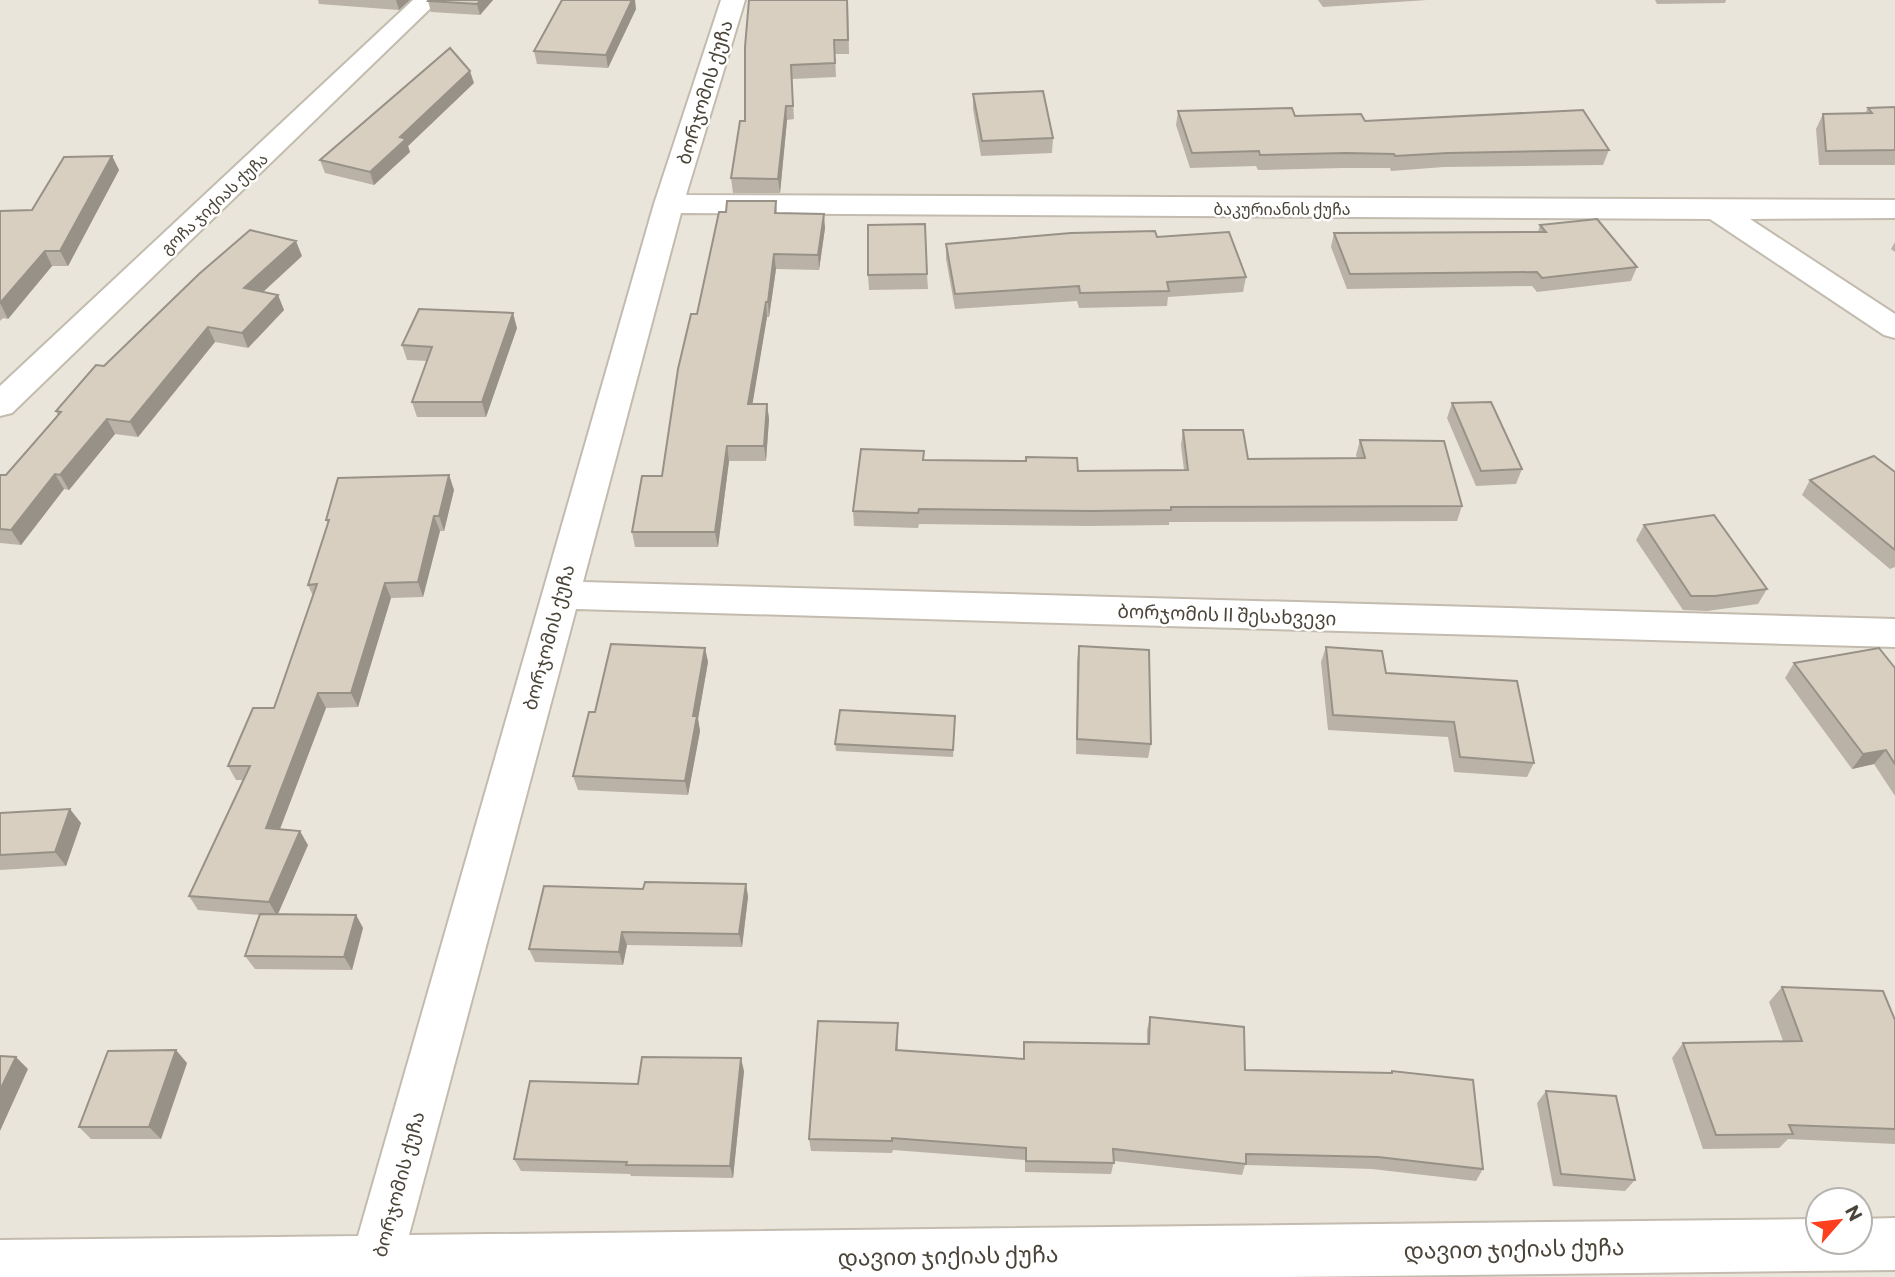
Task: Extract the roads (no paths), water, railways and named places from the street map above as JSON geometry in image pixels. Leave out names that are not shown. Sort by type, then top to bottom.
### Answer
[{"type":"street","name":"გოჩა ჯიქიას ქუჩა","points":[[0,405],[427,0]]},
{"type":"street","name":"ბორჯომის ქუჩა","points":[[374,1269],[669,204],[733,0]]},
{"type":"street","name":"ბაკურიანის ქუჩა","points":[[669,204],[1895,209]]},
{"type":"street","points":[[1717,210],[1895,328]]},
{"type":"street","name":"ბორჯომის II შესახვევი","points":[[559,595],[1895,633]]},
{"type":"street","name":"დავით ჯიქიას ქუჩა","points":[[0,1266],[374,1269],[1895,1244]]}]
